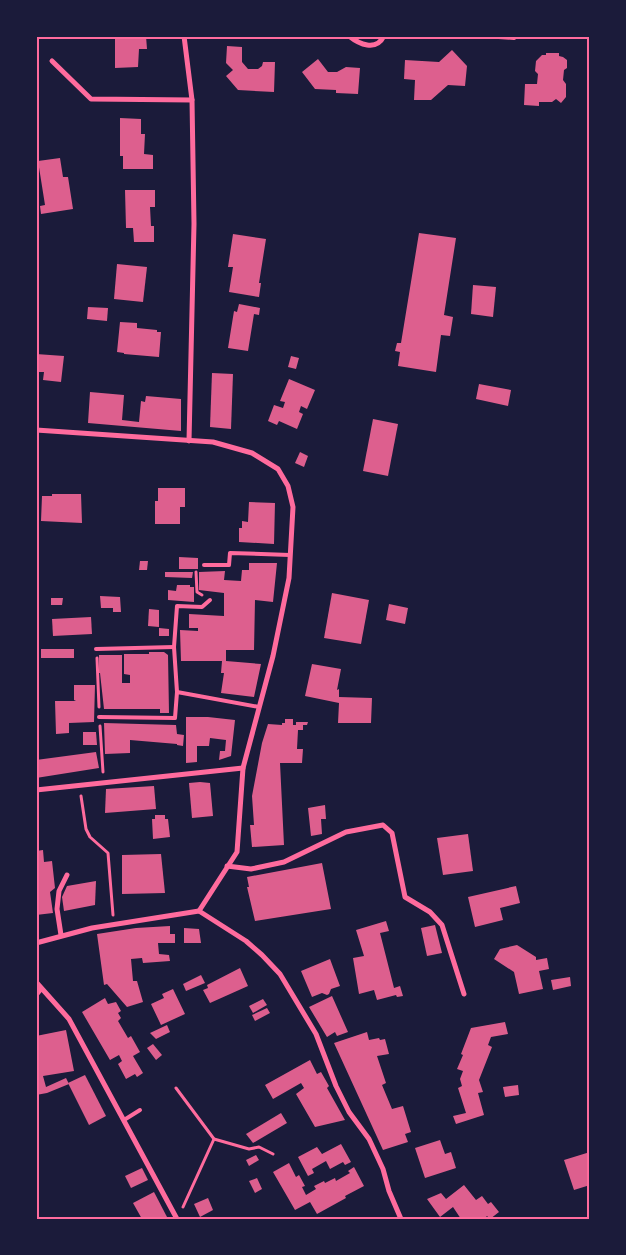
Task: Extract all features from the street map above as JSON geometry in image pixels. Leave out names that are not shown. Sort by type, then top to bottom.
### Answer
[{"type":"street","points":[[184,36],[192,100],[194,224],[189,441]]},
{"type":"street","points":[[349,36],[359,44],[372,46],[382,41],[384,36]]},
{"type":"street","points":[[52,62],[90,99],[192,100]]},
{"type":"street","points":[[36,430],[214,442],[252,453],[278,469],[288,486],[293,508],[289,578],[273,656],[243,768],[236,852],[199,911]]},
{"type":"street","points":[[36,790],[243,768]]},
{"type":"street","points":[[227,866],[251,869],[284,862],[346,832],[383,825],[392,833],[405,897],[430,912],[442,925],[464,994]]},
{"type":"street","points":[[61,935],[58,909],[59,891],[67,876]]},
{"type":"street","points":[[36,943],[61,935],[114,924],[199,911],[246,941],[262,954],[280,974],[316,1034],[336,1086],[349,1112],[370,1139],[401,1219]]},
{"type":"street","points":[[36,982],[69,1019],[177,1219]]},
{"type":"street","points":[[36,995],[41,989]]},
{"type":"lane","points":[[483,36],[514,38]]},
{"type":"lane","points":[[204,565],[229,565],[230,553],[290,555]]},
{"type":"lane","points":[[99,717],[175,718],[177,692],[174,647],[177,606],[202,607],[210,600]]},
{"type":"lane","points":[[96,648],[174,647]]},
{"type":"lane","points":[[177,692],[259,707]]},
{"type":"lane","points":[[124,1120],[140,1110]]},
{"type":"path","points":[[204,565],[196,572],[197,592],[210,600]]},
{"type":"path","points":[[96,648],[103,783]]},
{"type":"path","points":[[80,785],[86,829],[90,837],[108,853],[114,924]]},
{"type":"path","points":[[176,1088],[214,1139],[249,1149],[259,1147],[273,1154]]},
{"type":"path","points":[[177,1219],[214,1139]]},
{"type":"building","points":[[115,36],[146,36],[147,49],[139,49],[138,67],[115,68]]},
{"type":"building","points":[[227,46],[242,47],[242,62],[248,69],[258,69],[262,66],[263,62],[275,62],[274,92],[238,90],[226,76],[233,70],[226,63]]},
{"type":"building","points":[[452,50],[467,66],[465,86],[448,85],[431,100],[414,100],[415,80],[404,79],[405,60],[439,62]]},
{"type":"building","points":[[546,53],[559,53],[559,56],[567,60],[567,68],[564,70],[563,80],[566,84],[566,97],[561,103],[556,99],[552,102],[539,102],[539,106],[524,105],[525,84],[537,84],[536,61],[542,55],[546,55]]},
{"type":"building","points":[[318,59],[328,72],[337,72],[346,67],[360,68],[358,94],[336,93],[336,90],[315,89],[302,72]]},
{"type":"building","points":[[120,118],[141,119],[141,134],[145,134],[144,154],[153,155],[153,169],[123,169],[123,156],[120,156]]},
{"type":"building","points":[[60,158],[63,177],[68,177],[73,209],[41,214],[40,206],[45,205],[38,161]]},
{"type":"building","points":[[125,190],[155,190],[155,207],[150,207],[151,226],[154,226],[154,242],[134,242],[133,228],[126,228]]},
{"type":"building","points":[[419,233],[456,238],[444,315],[453,317],[450,336],[441,335],[436,372],[398,366],[400,352],[395,351],[397,343],[401,343]]},
{"type":"building","points":[[233,234],[266,239],[259,283],[261,283],[259,297],[229,292],[233,267],[228,267]]},
{"type":"building","points":[[117,264],[147,267],[143,302],[114,299]]},
{"type":"building","points":[[473,285],[496,287],[493,317],[471,314]]},
{"type":"building","points":[[239,304],[260,308],[259,315],[254,314],[248,351],[228,348],[234,311],[237,312]]},
{"type":"building","points":[[88,307],[108,308],[107,321],[87,319]]},
{"type":"building","points":[[120,322],[137,323],[137,328],[161,332],[159,357],[117,352]]},
{"type":"building","points":[[36,354],[64,356],[61,382],[43,380],[44,372],[36,374]]},
{"type":"building","points":[[291,356],[299,358],[296,369],[288,367]]},
{"type":"building","points":[[212,373],[233,374],[231,429],[210,427]]},
{"type":"building","points":[[289,379],[315,390],[307,409],[301,406],[299,412],[303,414],[297,429],[279,421],[277,425],[268,421],[274,405],[283,408],[285,402],[280,401]]},
{"type":"building","points":[[479,384],[511,390],[508,406],[476,399]]},
{"type":"building","points":[[90,392],[124,395],[122,420],[139,422],[141,401],[145,402],[146,396],[181,399],[181,431],[88,423]]},
{"type":"building","points":[[373,419],[398,424],[388,476],[363,471]]},
{"type":"building","points":[[300,452],[308,456],[304,467],[295,463]]},
{"type":"building","points":[[158,488],[185,488],[185,507],[180,507],[180,524],[155,524],[155,501],[158,501]]},
{"type":"building","points":[[52,494],[81,494],[82,523],[41,521],[42,496],[52,496]]},
{"type":"building","points":[[249,502],[275,503],[274,544],[239,542],[239,528],[242,528],[242,521],[248,522]]},
{"type":"building","points":[[179,557],[198,558],[198,569],[179,569]]},
{"type":"building","points":[[140,561],[148,561],[147,570],[139,570]]},
{"type":"building","points":[[249,563],[277,563],[273,602],[255,600],[254,650],[226,650],[226,661],[261,664],[254,697],[221,693],[224,673],[221,673],[222,661],[181,661],[180,630],[198,631],[198,628],[189,628],[189,614],[224,616],[224,593],[199,590],[199,572],[225,571],[224,580],[241,581],[242,570],[249,570]]},
{"type":"building","points":[[165,572],[193,572],[192,578],[165,577]]},
{"type":"building","points":[[177,585],[190,585],[190,587],[194,587],[194,602],[168,600],[168,590],[176,591]]},
{"type":"building","points":[[332,593],[369,600],[361,644],[324,638]]},
{"type":"building","points":[[100,596],[120,597],[121,612],[113,612],[113,608],[101,608]]},
{"type":"building","points":[[51,598],[63,598],[62,605],[51,605]]},
{"type":"building","points":[[389,604],[408,608],[405,624],[386,620]]},
{"type":"building","points":[[149,609],[159,610],[159,627],[148,626]]},
{"type":"building","points":[[91,617],[92,634],[53,636],[52,619]]},
{"type":"building","points":[[159,628],[169,629],[169,636],[159,636]]},
{"type":"building","points":[[41,649],[74,649],[74,658],[41,658]]},
{"type":"building","points":[[149,652],[164,652],[168,655],[169,713],[160,713],[160,709],[104,709],[99,673],[99,655],[122,655],[122,683],[130,683],[130,675],[124,674],[124,654],[149,654]]},
{"type":"building","points":[[312,664],[341,669],[337,690],[339,689],[339,697],[372,698],[371,723],[338,723],[339,703],[305,696]]},
{"type":"building","points":[[74,685],[95,685],[94,722],[69,723],[69,733],[56,734],[55,701],[76,701],[74,700]]},
{"type":"building","points":[[186,717],[235,720],[231,756],[219,760],[220,751],[225,751],[226,740],[210,738],[209,746],[197,746],[197,762],[186,763]]},
{"type":"building","points":[[285,719],[293,719],[293,725],[296,725],[296,722],[308,722],[307,725],[303,725],[303,730],[298,730],[297,749],[303,749],[302,763],[280,763],[284,845],[252,847],[250,825],[254,825],[252,796],[262,743],[268,724],[282,725],[282,723],[285,723]]},
{"type":"building","points":[[104,723],[176,725],[177,734],[184,735],[183,746],[130,740],[130,753],[105,754]]},
{"type":"building","points":[[83,732],[96,732],[97,745],[83,745]]},
{"type":"building","points":[[96,752],[99,768],[36,778],[36,760]]},
{"type":"building","points":[[189,783],[210,783],[213,816],[192,818]]},
{"type":"building","points":[[154,786],[156,809],[105,813],[106,789]]},
{"type":"building","points":[[325,805],[326,819],[321,819],[322,834],[311,836],[308,808]]},
{"type":"building","points":[[155,815],[165,815],[165,819],[168,819],[170,837],[153,839],[152,819],[155,819]]},
{"type":"building","points":[[468,834],[473,871],[443,875],[437,838]]},
{"type":"building","points":[[43,850],[44,862],[52,861],[55,888],[50,892],[53,913],[36,915],[36,851]]},
{"type":"building","points":[[161,854],[165,893],[122,894],[122,855]]},
{"type":"building","points":[[322,863],[331,909],[255,921],[247,887],[249,887],[247,877]]},
{"type":"building","points":[[96,881],[95,905],[64,911],[62,897],[67,886]]},
{"type":"building","points":[[516,886],[520,903],[500,908],[503,920],[475,927],[468,897]]},
{"type":"building","points":[[386,921],[389,931],[380,933],[394,988],[400,986],[403,996],[397,997],[396,995],[377,1000],[374,990],[359,994],[353,958],[364,956],[356,930]]},
{"type":"building","points":[[435,925],[442,953],[427,956],[421,928]]},
{"type":"building","points":[[170,926],[170,934],[175,934],[175,943],[158,943],[159,954],[169,955],[170,961],[143,963],[142,958],[131,959],[133,981],[137,981],[143,1002],[127,1007],[107,984],[104,985],[97,934],[136,928]]},
{"type":"building","points":[[184,928],[199,929],[201,943],[184,943]]},
{"type":"building","points":[[517,945],[536,957],[536,960],[547,958],[549,969],[539,971],[543,989],[519,994],[514,972],[494,959],[500,949]]},
{"type":"building","points":[[330,959],[340,986],[331,989],[327,995],[322,993],[312,997],[301,971]]},
{"type":"building","points":[[240,968],[248,986],[210,1003],[203,990],[208,988],[207,985]]},
{"type":"building","points":[[201,975],[205,983],[186,991],[183,984]]},
{"type":"building","points":[[570,977],[571,986],[553,990],[551,980]]},
{"type":"building","points":[[173,989],[185,1014],[161,1025],[151,1004],[164,998],[162,994]]},
{"type":"building","points":[[332,996],[348,1032],[337,1036],[335,1032],[327,1037],[309,1007]]},
{"type":"building","points":[[105,998],[108,1004],[116,1002],[121,1011],[118,1013],[121,1018],[118,1021],[128,1038],[131,1036],[140,1052],[133,1056],[143,1073],[137,1077],[135,1074],[126,1079],[118,1064],[122,1061],[119,1055],[110,1060],[82,1012]]},
{"type":"building","points":[[263,999],[267,1005],[253,1013],[249,1006]]},
{"type":"building","points":[[267,1008],[270,1013],[255,1021],[252,1015]]},
{"type":"building","points":[[505,1022],[508,1034],[491,1037],[488,1045],[492,1047],[479,1080],[483,1092],[478,1093],[484,1115],[456,1124],[453,1116],[466,1113],[458,1088],[462,1086],[460,1079],[463,1071],[457,1069],[471,1028]]},
{"type":"building","points":[[167,1025],[170,1032],[156,1039],[150,1033]]},
{"type":"building","points":[[66,1030],[74,1071],[43,1076],[46,1087],[66,1078],[69,1084],[47,1093],[36,1095],[36,1036]]},
{"type":"building","points":[[367,1032],[369,1040],[385,1039],[389,1054],[377,1056],[386,1083],[382,1085],[392,1109],[403,1106],[411,1132],[405,1134],[408,1142],[383,1150],[334,1043]]},
{"type":"building","points":[[153,1044],[162,1055],[156,1060],[147,1048]]},
{"type":"building","points":[[310,1060],[317,1074],[321,1072],[329,1086],[327,1088],[345,1120],[315,1127],[296,1094],[304,1088],[301,1083],[273,1099],[265,1085]]},
{"type":"building","points":[[85,1075],[106,1116],[89,1125],[68,1083]]},
{"type":"building","points":[[518,1085],[519,1095],[505,1097],[503,1087]]},
{"type":"building","points":[[281,1113],[287,1123],[253,1143],[246,1134]]},
{"type":"building","points":[[440,1140],[445,1154],[451,1152],[456,1168],[425,1178],[415,1148]]},
{"type":"building","points":[[341,1144],[351,1162],[345,1165],[343,1162],[330,1169],[326,1161],[312,1169],[314,1173],[308,1176],[298,1157],[317,1147],[322,1154]]},
{"type":"building","points":[[590,1152],[590,1185],[574,1190],[564,1160]]},
{"type":"building","points":[[256,1155],[259,1160],[249,1166],[246,1160]]},
{"type":"building","points":[[289,1163],[296,1177],[299,1175],[305,1186],[302,1187],[306,1195],[316,1189],[314,1186],[335,1178],[336,1181],[350,1173],[348,1171],[354,1167],[364,1186],[317,1214],[310,1202],[295,1210],[273,1172]]},
{"type":"building","points":[[142,1168],[148,1180],[131,1188],[125,1176]]},
{"type":"building","points":[[257,1178],[262,1189],[255,1193],[249,1181]]},
{"type":"building","points":[[464,1185],[476,1200],[482,1196],[488,1204],[491,1202],[499,1212],[490,1219],[487,1216],[484,1219],[461,1219],[453,1207],[440,1217],[427,1199],[441,1193],[446,1199]]},
{"type":"building","points":[[154,1192],[168,1219],[142,1219],[133,1203]]},
{"type":"building","points":[[208,1198],[213,1210],[200,1217],[194,1204]]}]
